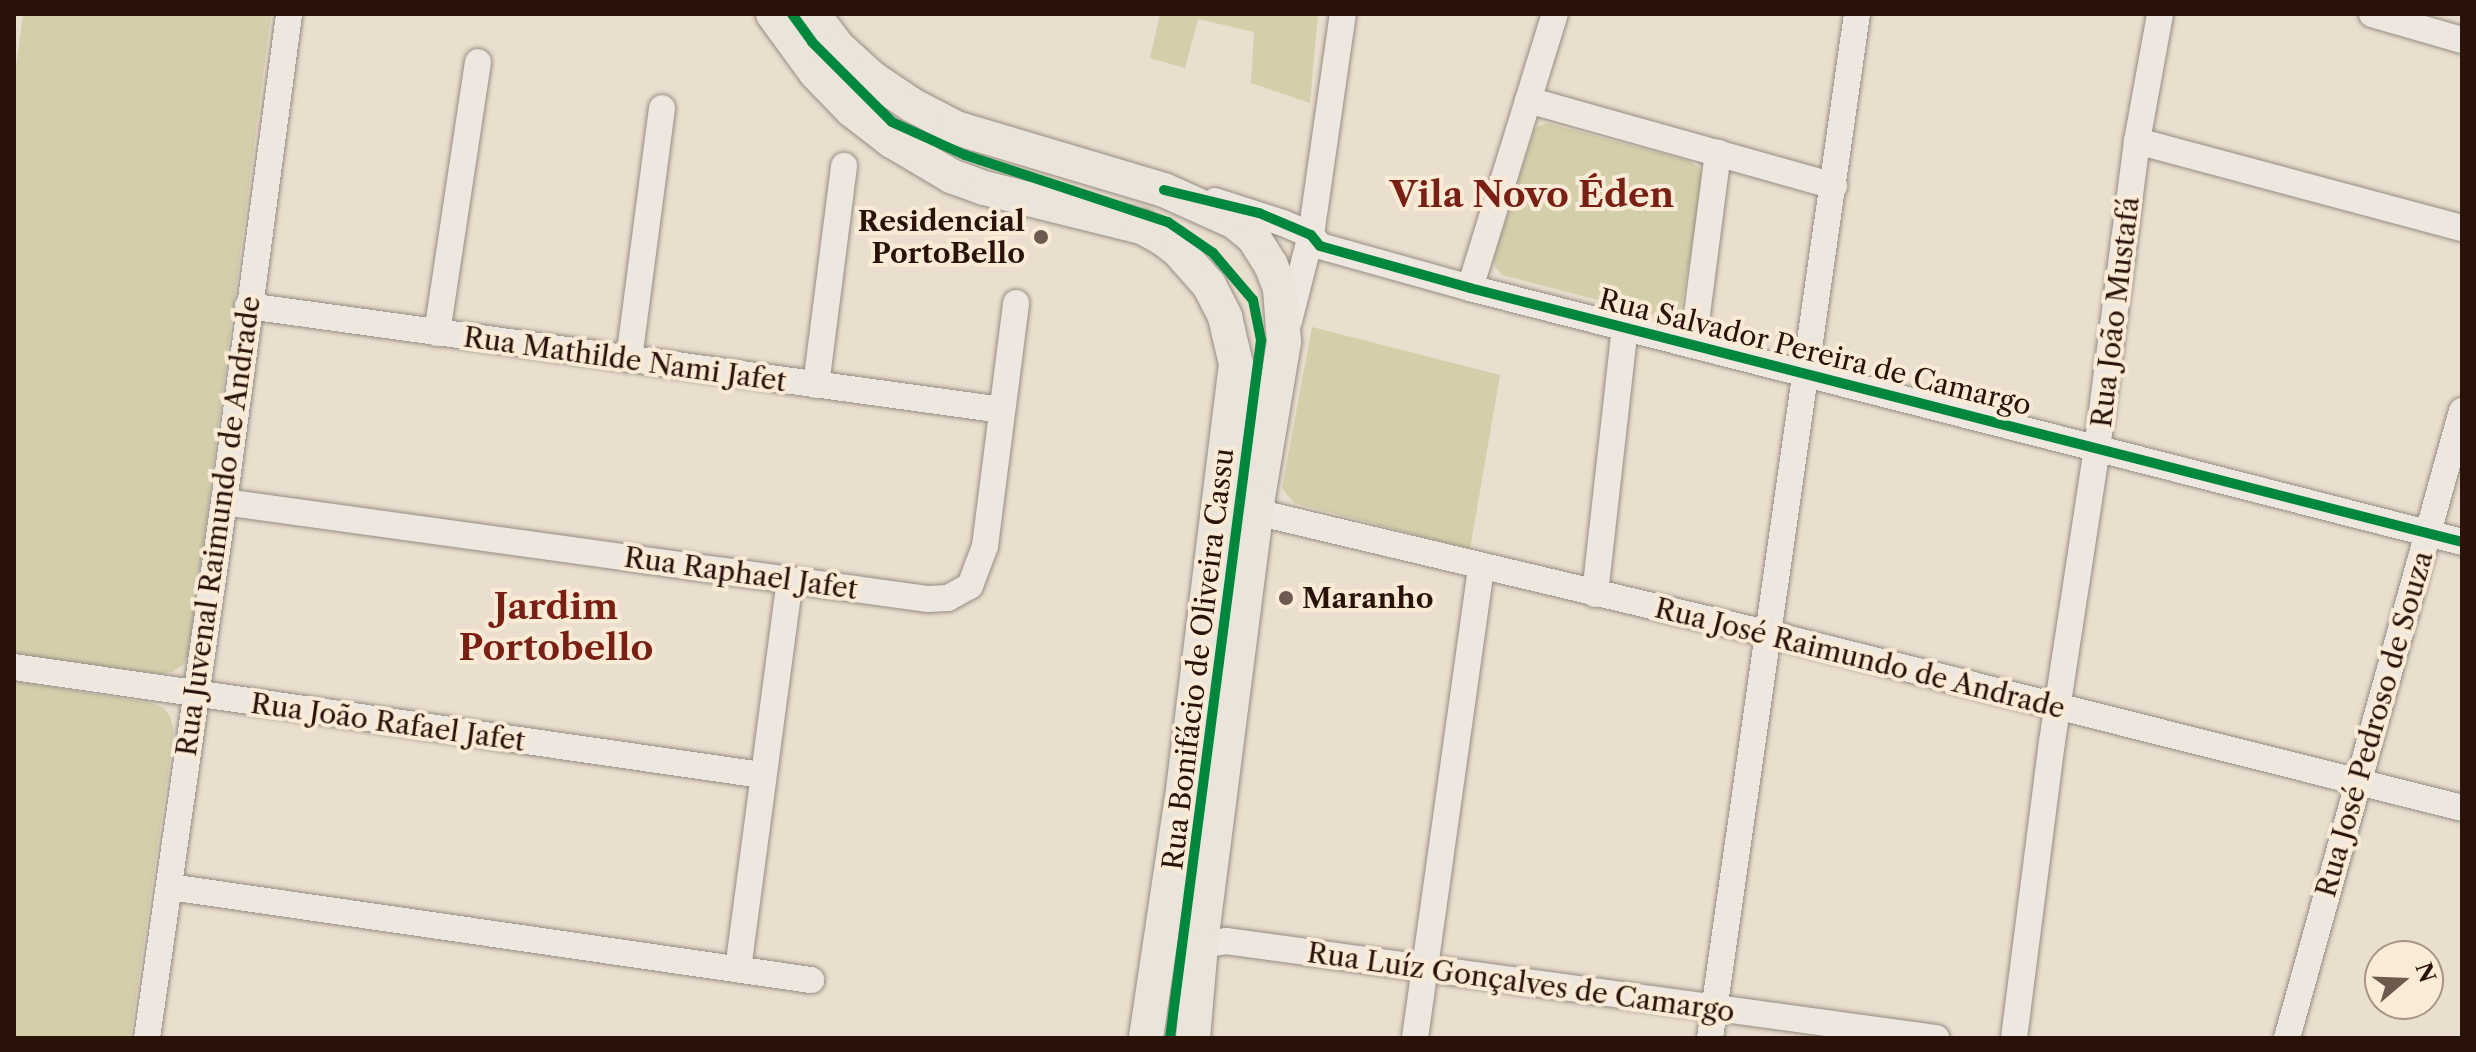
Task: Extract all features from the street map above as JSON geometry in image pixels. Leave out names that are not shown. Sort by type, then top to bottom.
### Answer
[{"type":"main road","name":"Rua Bonifácio de Oliveira Cassu","points":[[773,14],[816,73],[852,110],[892,141],[951,176],[1021,199],[1142,227],[1178,250],[1209,285],[1232,337],[1236,364],[1146,1038]]},
{"type":"main road","points":[[813,14],[838,47],[872,78],[912,105],[956,128],[1164,190],[1235,222],[1254,238],[1271,265],[1280,289],[1284,342]]},
{"type":"main road","points":[[1021,199],[1033,184],[1047,176],[1092,182],[1114,175]]},
{"type":"main road","name":"Rua Bonifácio de Oliveira Cassu","points":[[1193,1038],[1201,945],[1256,512],[1284,342]]},
{"type":"main road","points":[[1233,388],[1239,411],[1237,476],[1245,499],[1256,512]]},
{"type":"main road","points":[[1156,980],[1172,962],[1201,945]]},
{"type":"street","name":"Rua Juvenal Raimundo de Andrade","points":[[147,1038],[224,502],[289,14]]},
{"type":"street","name":"Rua Bonifácio de Oliveira Cassu","points":[[1284,342],[1311,235],[1343,14]]},
{"type":"street","points":[[1470,288],[1555,14]]},
{"type":"street","points":[[1710,1038],[1857,14]]},
{"type":"street","name":"Rua João Mustafá","points":[[2014,1038],[2137,141],[2160,14]]},
{"type":"street","points":[[2372,14],[2462,40]]},
{"type":"street","points":[[437,333],[478,62]]},
{"type":"street","points":[[1528,100],[1834,186]]},
{"type":"street","points":[[629,359],[662,108]]},
{"type":"street","points":[[2137,141],[2462,228]]},
{"type":"street","points":[[1693,345],[1718,153]]},
{"type":"street","points":[[816,385],[844,166]]},
{"type":"street","name":"Rua Salvador Pereira de Camargo","points":[[1164,190],[1259,213],[1311,235],[1320,246],[1470,288],[2462,542]]},
{"type":"street","name":"Rua Raphael Jafet","points":[[224,502],[928,599],[948,598],[970,586],[985,546],[1016,303]]},
{"type":"street","name":"Rua Mathilde Nami Jafet","points":[[248,306],[1002,410]]},
{"type":"street","points":[[1595,594],[1625,328]]},
{"type":"street","name":"Rua José Pedroso de Souza","points":[[2287,1038],[2356,781],[2462,411]]},
{"type":"street","name":"Rua José Raimundo de Andrade","points":[[1256,512],[1481,568],[1770,634],[2462,808]]},
{"type":"street","points":[[1415,1038],[1481,568]]},
{"type":"street","points":[[738,969],[790,580]]},
{"type":"street","name":"Rua João Rafael Jafet","points":[[14,667],[762,775]]},
{"type":"street","points":[[170,887],[811,980]]},
{"type":"street","name":"Rua Luíz Gonçalves de Camargo","points":[[1201,945],[1226,941],[1936,1038]]},
{"type":"shaded area","points":[[23,14],[271,14],[189,653],[183,665],[172,672],[160,674],[14,654],[14,82]]},
{"type":"shaded area","points":[[1160,14],[1318,14],[1310,103],[1251,83],[1254,32],[1198,19],[1185,68],[1150,58]]},
{"type":"shaded area","points":[[1547,123],[1689,161],[1699,168],[1703,182],[1680,313],[1675,320],[1502,275],[1495,267],[1494,257],[1535,128]]},
{"type":"shaded area","points":[[1312,327],[1500,375],[1470,549],[1294,503],[1282,488]]},
{"type":"shaded area","points":[[14,681],[151,703],[164,708],[170,716],[174,731],[130,1038],[14,1038]]},
{"type":"cycle path","points":[[792,14],[812,42],[892,122],[965,155],[1168,222],[1213,253],[1253,300],[1261,340],[1170,1038]]},
{"type":"cycle path","points":[[1164,190],[1259,213],[1311,235],[1320,246],[1470,288],[2462,542]]},
{"type":"place","name":"Residencial PortoBello","points":[[1041,237]]},
{"type":"place","name":"Maranho","points":[[1286,598]]},
{"type":"district","name":"Vila Novo Éden","points":[[1532,195]]},
{"type":"district","name":"Jardim Portobello","points":[[556,626]]}]
